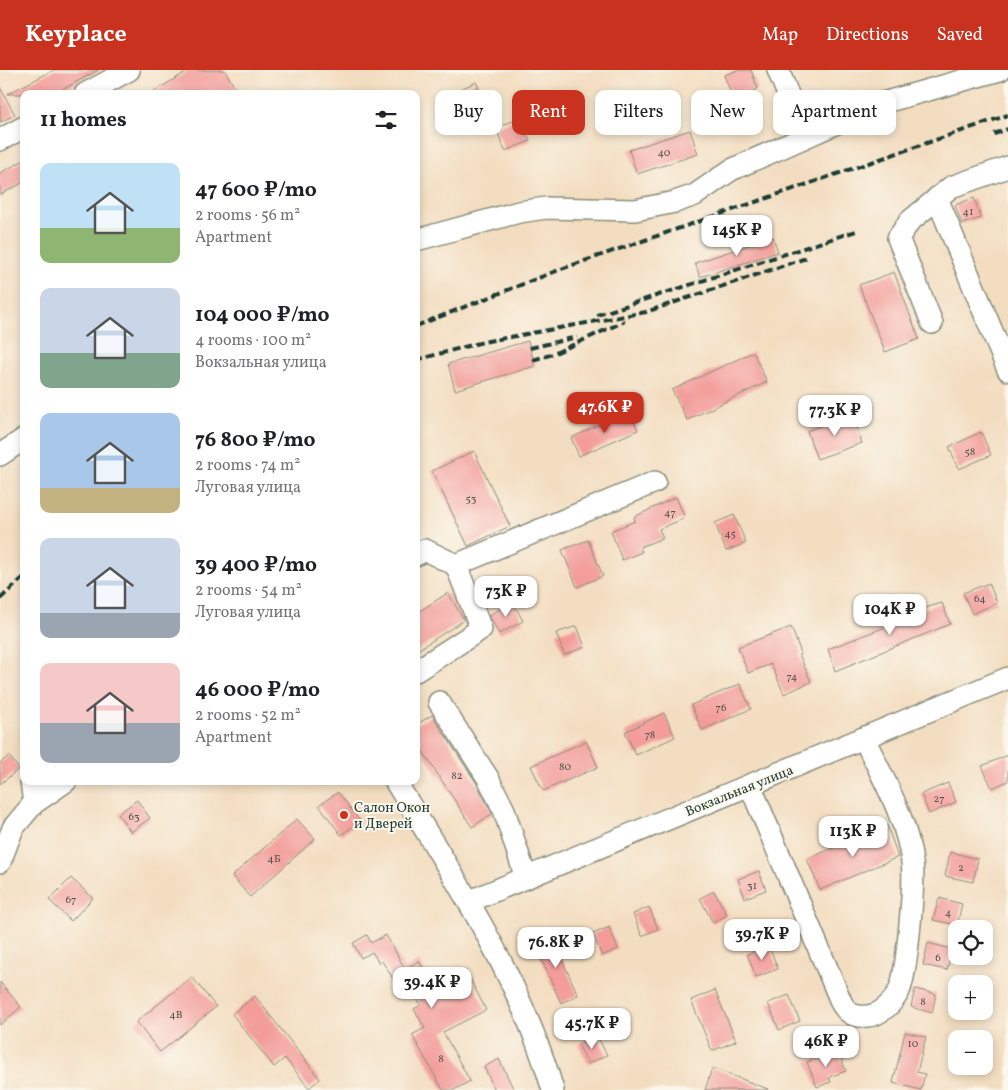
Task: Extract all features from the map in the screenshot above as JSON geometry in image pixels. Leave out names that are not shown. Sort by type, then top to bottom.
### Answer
[{"type":"street","points":[[92,90],[129,70]]},
{"type":"street","points":[[778,70],[806,136]]},
{"type":"street","points":[[420,239],[528,210],[546,208],[635,210],[675,202],[696,195],[731,170],[882,103],[1000,70]]},
{"type":"street","points":[[0,140],[20,129]]},
{"type":"street","points":[[932,323],[898,238],[910,221],[951,187],[1008,166]]},
{"type":"street","points":[[937,198],[1008,370]]},
{"type":"street","points":[[0,454],[20,442]]},
{"type":"street","points":[[456,565],[655,482]]},
{"type":"street","points":[[420,553],[426,550],[456,565],[481,628],[420,668]]},
{"type":"street","name":"Вокзальная улица","points":[[470,901],[1008,678]]},
{"type":"street","points":[[439,702],[488,778],[504,810],[526,878]]},
{"type":"street","points":[[750,785],[842,1004],[847,1011],[856,1016],[872,1016],[887,1007],[900,990],[910,925],[913,863],[904,828],[864,738]]},
{"type":"street","points":[[32,785],[34,803]]},
{"type":"street","points":[[0,862],[13,828],[34,803],[60,785]]},
{"type":"street","points":[[397,785],[470,901],[542,1052],[553,1090]]},
{"type":"building","points":[[54,70],[99,70],[62,90],[20,90],[20,94],[7,94]]},
{"type":"building","points":[[190,70],[225,70],[236,90],[156,90]]},
{"type":"building","points":[[738,70],[751,70],[758,89],[730,90],[724,75]]},
{"type":"building","points":[[476,82],[480,90],[458,90]]},
{"type":"building","points":[[0,87],[15,115],[0,122]]},
{"type":"building","points":[[512,121],[512,135],[527,135],[530,141],[505,151],[499,135],[502,135],[502,126]]},
{"type":"building","points":[[690,130],[698,154],[637,174],[629,150],[675,135],[681,135],[681,133]]},
{"type":"building","points":[[20,162],[20,184],[0,195],[0,173]]},
{"type":"building","points":[[974,198],[981,218],[962,224],[955,205]]},
{"type":"building","points":[[773,237],[778,252],[700,277],[695,263]]},
{"type":"building","points":[[894,272],[919,339],[885,352],[859,285]]},
{"type":"building","points":[[528,341],[535,366],[455,390],[448,364]]},
{"type":"building","points":[[753,352],[767,382],[687,420],[672,390]]},
{"type":"building","points":[[629,411],[638,430],[579,456],[571,438]]},
{"type":"building","points":[[852,414],[862,443],[817,459],[807,431]]},
{"type":"building","points":[[981,432],[991,455],[959,469],[949,447]]},
{"type":"building","points":[[474,451],[510,526],[468,546],[432,471]]},
{"type":"building","points":[[676,497],[685,518],[659,529],[663,538],[640,547],[642,552],[622,560],[611,531],[635,521],[634,517]]},
{"type":"building","points":[[734,515],[746,543],[726,551],[715,523]]},
{"type":"building","points":[[588,540],[603,576],[577,587],[562,550]]},
{"type":"building","points":[[989,583],[997,603],[972,614],[963,593]]},
{"type":"building","points":[[448,593],[464,620],[420,648],[420,610]]},
{"type":"building","points":[[513,602],[523,621],[499,634],[489,615]]},
{"type":"building","points":[[942,603],[950,624],[835,671],[828,649],[891,625],[890,622],[912,612]]},
{"type":"building","points":[[577,626],[585,647],[564,655],[556,633]]},
{"type":"building","points":[[791,627],[801,653],[799,654],[811,682],[784,694],[771,664],[748,673],[738,647]]},
{"type":"building","points":[[740,684],[751,709],[702,730],[691,705]]},
{"type":"building","points":[[664,713],[675,737],[636,755],[625,732]]},
{"type":"building","points":[[432,715],[477,784],[492,814],[472,827],[420,747],[420,722]]},
{"type":"building","points":[[586,741],[598,767],[543,791],[531,766]]},
{"type":"building","points":[[1008,755],[1008,781],[992,788],[982,766]]},
{"type":"building","points":[[9,756],[19,769],[0,784],[0,763]]},
{"type":"building","points":[[948,783],[956,802],[929,814],[921,794]]},
{"type":"building","points":[[338,792],[360,821],[341,835],[319,805]]},
{"type":"building","points":[[137,800],[150,818],[131,832],[118,814]]},
{"type":"building","points":[[297,819],[315,839],[250,897],[232,876]]},
{"type":"building","points":[[887,825],[898,857],[820,890],[807,859]]},
{"type":"building","points":[[950,852],[978,859],[973,882],[945,876]]},
{"type":"building","points":[[759,871],[766,890],[745,898],[738,879]]},
{"type":"building","points":[[71,878],[93,898],[71,921],[49,900]]},
{"type":"building","points":[[714,891],[727,915],[713,923],[700,898]]},
{"type":"building","points":[[939,898],[962,904],[958,920],[948,920],[948,923],[933,920]]},
{"type":"building","points":[[649,907],[658,929],[642,936],[633,914]]},
{"type":"building","points":[[609,927],[618,949],[602,956],[593,934]]},
{"type":"building","points":[[367,935],[371,943],[386,935],[405,969],[419,961],[434,988],[466,971],[486,1010],[443,1032],[470,1081],[454,1090],[443,1090],[412,1035],[425,1028],[414,1009],[421,1005],[408,984],[399,988],[382,961],[379,963],[372,952],[361,958],[353,943]]},
{"type":"building","points":[[551,935],[578,995],[561,1003],[534,943]]},
{"type":"building","points":[[928,943],[948,948],[947,970],[923,965]]},
{"type":"building","points":[[769,946],[778,969],[756,977],[747,954]]},
{"type":"building","points":[[192,977],[216,1007],[160,1052],[136,1022]]},
{"type":"building","points":[[0,982],[21,1007],[0,1025]]},
{"type":"building","points":[[915,989],[936,994],[932,1013],[911,1007]]},
{"type":"building","points":[[715,990],[736,1041],[712,1051],[691,1000]]},
{"type":"building","points":[[789,995],[800,1021],[779,1030],[768,1003]]},
{"type":"building","points":[[255,996],[320,1079],[309,1088],[285,1058],[274,1067],[232,1014]]},
{"type":"building","points":[[905,1032],[926,1037],[917,1072],[925,1074],[921,1090],[893,1083]]},
{"type":"building","points":[[597,1036],[607,1055],[588,1064],[578,1044]]},
{"type":"building","points":[[838,1050],[846,1071],[829,1077],[831,1082],[817,1087],[807,1062]]},
{"type":"building","points":[[499,1059],[514,1090],[495,1090],[484,1067]]},
{"type":"building","points":[[712,1068],[768,1089],[705,1090]]},
{"type":"railway","points":[[420,324],[564,268],[1008,115]]},
{"type":"railway","points":[[994,134],[1008,129]]},
{"type":"railway","points":[[597,315],[859,230]]},
{"type":"railway","points":[[420,359],[483,342],[646,312],[809,257]]},
{"type":"railway","points":[[533,360],[553,354],[625,321]]},
{"type":"railway","points":[[530,348],[577,337]]},
{"type":"railway","points":[[0,599],[20,581]]},
{"type":"place","name":"Салон Окон и Дверей","points":[[344,815]]}]
